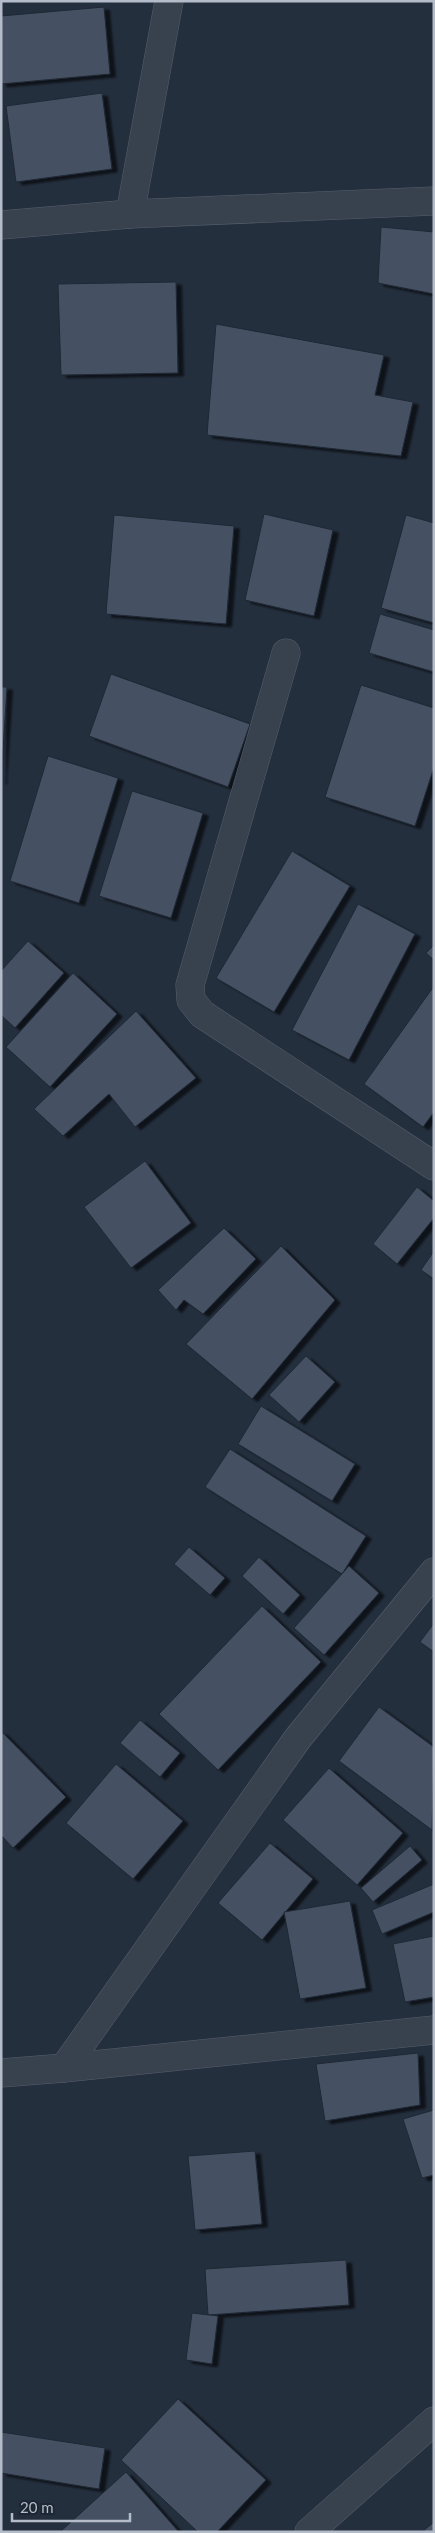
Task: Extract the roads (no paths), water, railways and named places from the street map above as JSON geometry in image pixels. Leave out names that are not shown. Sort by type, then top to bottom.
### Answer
[{"type":"street","points":[[130,214],[169,1]]},
{"type":"street","points":[[1,226],[130,214],[434,201]]},
{"type":"street","points":[[286,653],[190,985],[191,1000],[202,1014],[434,1166]]},
{"type":"street","points":[[64,2068],[298,1738],[434,1572]]},
{"type":"street","points":[[1,2072],[64,2068],[434,2030]]},
{"type":"street","points":[[309,2532],[434,2422]]}]
